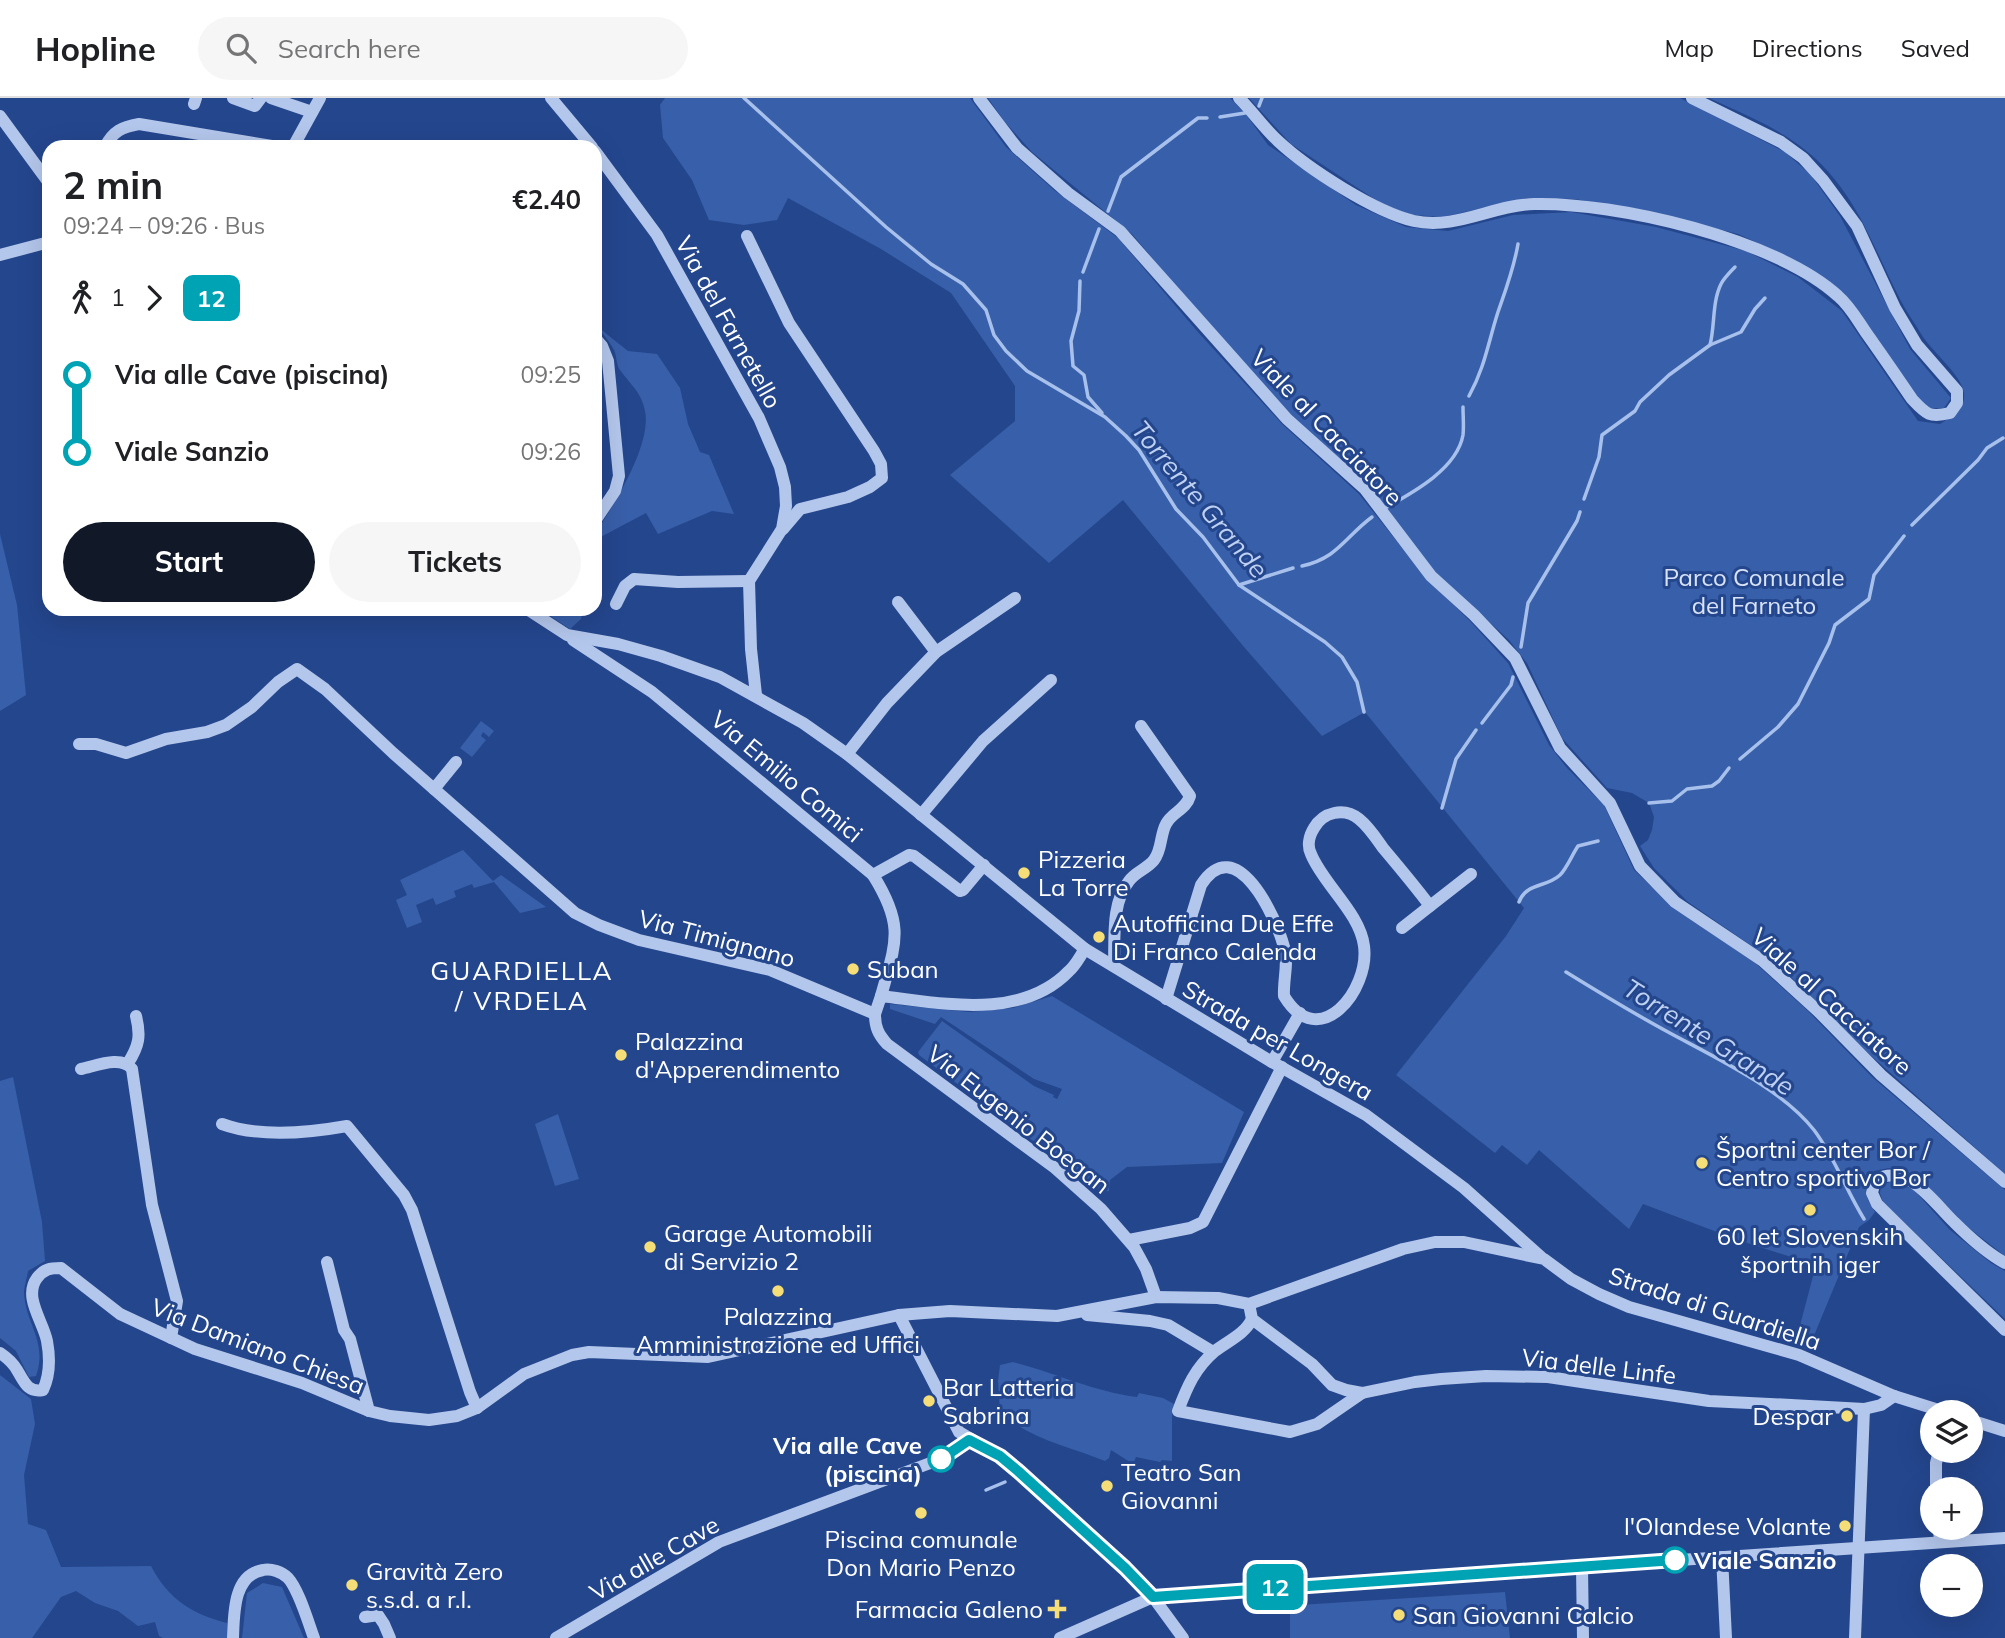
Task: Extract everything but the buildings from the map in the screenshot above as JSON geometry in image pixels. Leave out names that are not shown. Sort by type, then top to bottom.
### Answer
[{"type":"street","points":[[233,98],[258,102],[250,120]]},
{"type":"street","points":[[271,98],[312,112]]},
{"type":"street","points":[[297,140],[320,98]]},
{"type":"street","name":"Via del Farnetello","points":[[551,98],[586,140]]},
{"type":"street","name":"Viale al Cacciatore","points":[[979,98],[1017,148],[1068,192],[1120,231],[1287,419],[1365,489],[1431,576],[1474,615],[1515,658],[1560,748],[1610,803],[1640,866],[1675,902],[1763,961],[1818,1011],[1881,1075],[2005,1182]]},
{"type":"street","points":[[1239,98],[1276,140],[1303,161],[1364,200],[1397,216],[1418,222],[1451,223],[1530,204],[1573,204],[1636,215],[1718,234],[1747,244],[1801,270],[1838,295],[1912,399],[1926,414],[1939,416],[1950,413],[1957,403],[1957,391],[1917,345],[1895,308],[1857,226],[1824,180],[1803,158],[1781,142],[1692,98]]},
{"type":"street","points":[[0,116],[42,173]]},
{"type":"street","points":[[108,140],[121,128],[139,124],[236,140]]},
{"type":"street","name":"Via del Farnetello","points":[[602,161],[657,235],[760,418],[776,455],[785,487],[782,529]]},
{"type":"street","name":"Via del Farnetello","points":[[747,236],[789,323],[874,451],[881,464],[883,478],[848,497],[800,509],[782,529],[749,581]]},
{"type":"street","points":[[0,255],[42,244]]},
{"type":"street","points":[[602,346],[608,361],[619,475],[615,491],[602,510]]},
{"type":"street","points":[[616,604],[625,586],[634,579],[678,582],[749,581],[755,695]]},
{"type":"street","points":[[847,754],[887,703],[936,652],[1015,598]]},
{"type":"street","points":[[898,602],[936,652]]},
{"type":"street","name":"Strada per Longera","points":[[538,616],[567,635],[618,644],[720,677],[803,723],[847,754],[1085,948],[1166,999],[1366,1115],[1464,1188],[1544,1259]]},
{"type":"street","name":"Via Emilio Comici","points":[[567,635],[652,692],[873,874],[888,898],[895,922],[895,948],[881,996]]},
{"type":"street","name":"Via Timignano","points":[[79,744],[96,744],[126,753],[166,739],[217,728],[237,718],[297,669],[325,689],[564,905],[599,925],[646,942],[770,970],[875,1014]]},
{"type":"street","points":[[921,815],[983,741],[1051,680]]},
{"type":"street","points":[[1114,966],[1117,905],[1124,889],[1129,879],[1156,858],[1166,822],[1188,804],[1190,796],[1141,726]]},
{"type":"street","points":[[434,789],[456,762]]},
{"type":"street","points":[[1166,999],[1201,885],[1213,871],[1225,867],[1239,870],[1245,875],[1264,902],[1285,950],[1283,996],[1300,1013],[1320,1020],[1339,1012],[1354,990],[1364,960],[1363,937],[1310,853],[1311,832],[1319,821],[1338,812],[1358,818],[1430,906]]},
{"type":"street","points":[[873,874],[909,855],[960,891],[984,865]]},
{"type":"street","points":[[1402,929],[1471,874]]},
{"type":"street","points":[[875,1014],[881,996],[964,1005],[1014,1002],[1061,978],[1071,970],[1085,948]]},
{"type":"street","points":[[1129,1240],[1190,1228],[1203,1222],[1300,1013]]},
{"type":"street","name":"Via Eugenio Boegan","points":[[875,1014],[878,1034],[887,1044],[1055,1168],[1101,1209],[1141,1257],[1156,1297]]},
{"type":"street","points":[[128,1063],[139,1042],[136,1016]]},
{"type":"street","points":[[81,1069],[119,1061],[128,1063],[132,1069],[152,1205],[177,1301],[171,1338]]},
{"type":"street","points":[[222,1124],[230,1128],[270,1132],[320,1131],[347,1126],[404,1195],[412,1210],[477,1408]]},
{"type":"street","points":[[2005,1264],[1956,1224],[1921,1188],[1908,1179],[1884,1175],[1875,1181],[1872,1193],[1877,1204],[2005,1329]]},
{"type":"street","name":"Strada di Guardiella","points":[[1249,1304],[1403,1249],[1434,1242],[1464,1242],[1544,1259],[1571,1279],[1629,1307],[1799,1355],[1894,1396],[1920,1404]]},
{"type":"street","name":"Via Damiano Chiesa","points":[[327,1262],[369,1411]]},
{"type":"street","name":"Via Damiano Chiesa","points":[[0,1353],[17,1368],[29,1388],[34,1391],[43,1390],[48,1373],[47,1340],[31,1294],[33,1283],[40,1274],[49,1268],[61,1268],[120,1314],[217,1358],[310,1386],[369,1411],[429,1420],[457,1416],[477,1408],[524,1374],[572,1355],[623,1352],[708,1357],[899,1315]]},
{"type":"street","points":[[1183,1638],[1153,1597],[1125,1568],[1018,1471],[1000,1456],[969,1440],[956,1427],[899,1315],[950,1311],[1057,1316],[1156,1297],[1218,1297],[1249,1304],[1252,1319],[1248,1328],[1213,1352],[1192,1375],[1178,1411],[1290,1432],[1317,1424],[1363,1393]]},
{"type":"street","points":[[1072,1314],[1168,1325],[1213,1352]]},
{"type":"street","name":"Via delle Linfe","points":[[1252,1319],[1304,1358],[1332,1385],[1363,1393],[1441,1379],[1522,1376],[1548,1377],[1709,1401],[1864,1409],[1881,1405],[1894,1396]]},
{"type":"street","points":[[1855,1638],[1864,1409]]},
{"type":"street","points":[[1983,1424],[2005,1431]]},
{"type":"street","name":"Via alle Cave","points":[[556,1638],[719,1542],[941,1459],[969,1440]]},
{"type":"street","points":[[1060,1638],[1153,1597],[2005,1538]]},
{"type":"street","points":[[1722,1557],[1726,1638]]},
{"type":"street","points":[[1582,1567],[1583,1638]]},
{"type":"street","points":[[233,1638],[239,1588],[245,1578],[265,1569],[276,1571],[289,1579],[314,1638]]},
{"type":"street","points":[[365,1617],[378,1615],[390,1638]]},
{"type":"green space","points":[[665,98],[970,98],[1006,147],[1054,190],[1118,238],[1197,331],[1282,424],[1359,494],[1427,579],[1508,663],[1549,745],[1567,768],[1604,805],[1634,870],[1673,907],[1754,962],[1808,1011],[1872,1077],[2005,1190],[2005,1256],[1965,1225],[1909,1174],[1889,1168],[1874,1171],[1866,1192],[1875,1212],[1859,1227],[1808,1350],[1795,1344],[1816,1265],[1738,1240],[1643,1204],[1629,1229],[1539,1150],[1527,1165],[1502,1145],[1495,1153],[1396,1075],[1506,936],[1524,908],[1365,712],[1322,736],[1244,647],[1123,500],[1049,563],[950,475],[1015,421],[1015,386],[951,293],[881,249],[788,198],[777,220],[744,225],[709,220],[692,180],[663,138],[660,105]]},
{"type":"green space","name":"Parco Comunale del Farneto","points":[[988,98],[1230,98],[1245,113],[1268,145],[1356,205],[1406,227],[1448,231],[1513,215],[1571,212],[1656,227],[1746,251],[1798,277],[1842,311],[1918,421],[1940,424],[1963,404],[1962,386],[1923,337],[1906,310],[1865,227],[1844,192],[1804,149],[1765,124],[1709,98],[2005,98],[2005,1174],[1860,1046],[1778,964],[1688,902],[1654,868],[1640,846],[1648,840],[1652,830],[1654,817],[1649,803],[1632,793],[1607,788],[1562,738],[1527,663],[1509,640],[1433,570],[1367,483],[1290,414],[1221,339],[1132,234],[1032,152],[1004,121]]},
{"type":"green space","points":[[1249,98],[1680,98],[1785,152],[1811,175],[1840,216],[1910,349],[1951,398],[1944,408],[1929,408],[1917,398],[1879,340],[1797,261],[1738,234],[1644,210],[1574,199],[1526,198],[1443,217],[1413,215],[1385,206],[1291,144]]},
{"type":"green space","points":[[602,330],[628,351],[657,354],[680,388],[688,424],[700,452],[709,455],[734,514],[712,511],[658,534],[646,513],[602,536],[602,523],[629,475],[643,441],[646,425],[641,399],[619,368],[614,350]]},
{"type":"green space","points":[[0,534],[17,605],[26,695],[0,711]]},
{"type":"green space","points":[[550,616],[582,616],[570,629]]},
{"type":"green space","points":[[481,721],[494,731],[489,737],[483,732],[481,736],[486,740],[472,757],[460,748]]},
{"type":"green space","points":[[463,850],[493,881],[501,875],[546,907],[520,913],[494,882],[474,888],[472,884],[454,891],[456,897],[436,905],[433,898],[416,905],[422,922],[407,928],[396,900],[407,895],[400,880]]},
{"type":"green space","points":[[1052,996],[1244,1112],[1222,1163],[1127,1167],[1110,1180],[1109,1191],[1101,1192],[918,1052],[942,1021],[1034,1086],[1054,1095],[1053,1097],[1057,1099],[1062,1089],[1034,1079],[941,1017],[935,1024],[890,1009],[890,1004],[969,1012],[1013,1008]]},
{"type":"green space","points":[[13,1077],[42,1222],[45,1261],[28,1271],[24,1288],[39,1353],[36,1376],[29,1377],[16,1351],[0,1338],[0,1081]]},
{"type":"green space","points":[[558,1114],[579,1179],[555,1186],[535,1124]]},
{"type":"green space","points":[[1893,1181],[1914,1190],[1950,1230],[2005,1271],[2005,1319],[1883,1202],[1881,1185]]},
{"type":"green space","points":[[1013,1362],[1121,1395],[1137,1397],[1139,1393],[1163,1398],[1174,1404],[1172,1461],[1160,1462],[1136,1457],[1133,1464],[1111,1450],[1105,1461],[1050,1441],[1011,1421],[1000,1412],[998,1381],[1000,1365]]},
{"type":"green space","points":[[0,1375],[31,1399],[35,1424],[24,1475],[28,1524],[46,1530],[61,1567],[151,1566],[165,1588],[182,1604],[227,1623],[227,1638],[163,1638],[159,1636],[155,1622],[138,1626],[118,1611],[95,1603],[76,1591],[61,1597],[32,1638],[0,1638]]},
{"type":"green space","points":[[263,1583],[282,1587],[304,1638],[242,1638],[247,1593]]},
{"type":"green space","name":"San Giovanni Calcio","points":[[1505,1592],[1510,1638],[1290,1638],[1290,1611],[1283,1611],[1283,1606]]},
{"type":"waterway","name":"Torrente Grande","points":[[744,98],[886,227],[931,264],[963,284],[986,310],[994,335],[1027,371],[1105,417],[1126,436],[1139,450],[1176,509],[1203,537],[1239,585],[1325,642],[1342,657],[1357,682],[1364,712]]},
{"type":"waterway","points":[[1259,106],[1262,98]]},
{"type":"waterway","points":[[1220,117],[1245,113]]},
{"type":"waterway","points":[[1108,211],[1121,177],[1198,118],[1207,118]]},
{"type":"waterway","points":[[1083,272],[1099,229]]},
{"type":"waterway","points":[[1469,396],[1483,365],[1518,244]]},
{"type":"waterway","points":[[1710,345],[1718,291],[1735,267]]},
{"type":"waterway","points":[[1080,281],[1079,311],[1071,341],[1073,366],[1084,375],[1088,397],[1102,413]]},
{"type":"waterway","points":[[1584,499],[1599,457],[1602,435],[1635,411],[1640,402],[1669,375],[1710,345],[1741,332],[1765,298]]},
{"type":"waterway","points":[[1385,508],[1432,479],[1452,459],[1463,435],[1463,407]]},
{"type":"waterway","points":[[1912,525],[1987,448],[2003,438]]},
{"type":"waterway","points":[[1521,647],[1528,603],[1580,512]]},
{"type":"waterway","points":[[1302,566],[1333,552],[1372,517]]},
{"type":"waterway","points":[[1740,759],[1778,727],[1798,704],[1829,643],[1835,625],[1869,599],[1874,575],[1904,536]]},
{"type":"waterway","points":[[1239,585],[1293,568]]},
{"type":"waterway","points":[[1482,723],[1511,685],[1513,677]]},
{"type":"waterway","points":[[1442,808],[1456,759],[1476,730]]},
{"type":"waterway","points":[[1649,803],[1672,801],[1687,789],[1712,786],[1729,768]]},
{"type":"waterway","points":[[1519,902],[1527,891],[1560,875],[1578,846],[1598,841]]},
{"type":"waterway","name":"Torrente Grande","points":[[1566,972],[1642,1018],[1726,1063],[1784,1100],[1814,1130],[1864,1219]]},
{"type":"waterway","points":[[986,1490],[1005,1482]]},
{"type":"bus line","name":"12","points":[[941,1459],[969,1440],[1000,1456],[1125,1568],[1153,1597],[1675,1560]]},
{"type":"place","name":"Pizzeria La Torre","points":[[1024,873]]},
{"type":"place","name":"Autofficina Due Effe Di Franco Calenda","points":[[1099,937]]},
{"type":"place","name":"Suban","points":[[853,969]]},
{"type":"place","name":"Palazzina d'Apperendimento","points":[[621,1055]]},
{"type":"place","name":"Športni center Bor / Centro sportivo Bor","points":[[1702,1163]]},
{"type":"place","name":"60 let Slovenskih športnih iger","points":[[1810,1210]]},
{"type":"place","name":"Garage Automobili di Servizio 2","points":[[650,1247]]},
{"type":"place","name":"Palazzina Amministrazione ed Uffici","points":[[778,1291]]},
{"type":"place","name":"Bar Latteria Sabrina","points":[[929,1401]]},
{"type":"place","name":"Despar","points":[[1847,1416]]},
{"type":"place","name":"Via alle Cave (piscina)","points":[[941,1459]]},
{"type":"place","name":"Teatro San Giovanni","points":[[1107,1486]]},
{"type":"place","name":"Piscina comunale Don Mario Penzo","points":[[921,1513]]},
{"type":"place","name":"l'Olandese Volante","points":[[1845,1526]]},
{"type":"place","name":"Viale Sanzio","points":[[1675,1560]]},
{"type":"place","name":"Gravità Zero s.s.d. a r.l.","points":[[352,1585]]},
{"type":"place","name":"Farmacia Galeno","points":[[1057,1609]]},
{"type":"place","name":"San Giovanni Calcio","points":[[1399,1615]]},
{"type":"district","name":"GUARDIELLA / VRDELA","points":[[522,984]]}]
